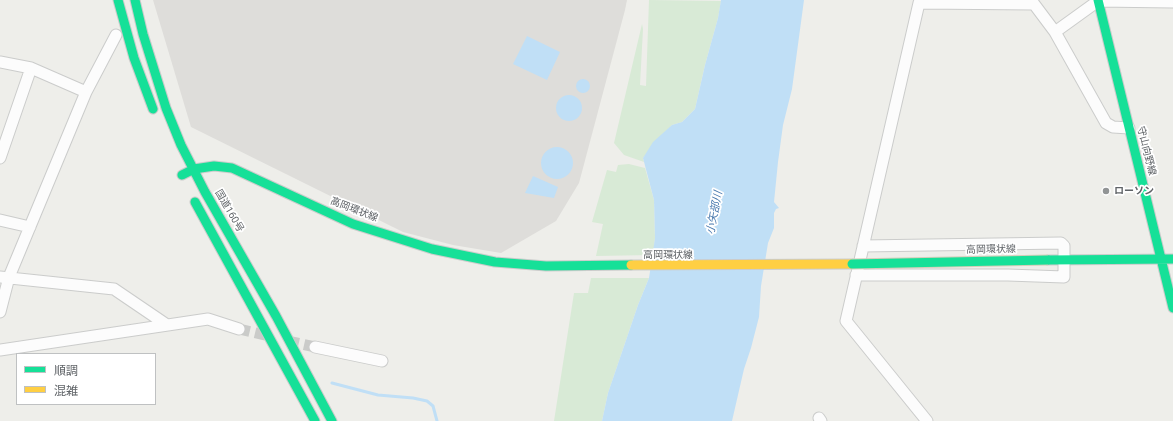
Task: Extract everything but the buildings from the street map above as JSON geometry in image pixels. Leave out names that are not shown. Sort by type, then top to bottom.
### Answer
[{"type":"main road","points":[[118,0],[134,58],[156,116]]},
{"type":"main road","name":"国道160号","points":[[135,0],[143,34],[166,108],[181,145],[205,192],[276,316],[332,421]]},
{"type":"main road","name":"守山向野線","points":[[1098,1],[1173,308]]},
{"type":"main road","name":"高岡環状線","points":[[182,176],[194,169],[214,166],[232,168],[353,224],[432,249],[495,262],[546,266],[827,265],[1173,259]]},
{"type":"main road","points":[[192,195],[315,421]]},
{"type":"street","points":[[1054,32],[1098,1],[1173,2]]},
{"type":"street","points":[[927,421],[846,321],[919,3],[1034,4],[1054,32],[1106,123],[1113,127],[1129,128]]},
{"type":"street","points":[[0,312],[5,277],[30,227],[86,92],[116,36]]},
{"type":"street","points":[[0,62],[31,68],[86,92]]},
{"type":"street","points":[[0,158],[31,68]]},
{"type":"street","points":[[0,220],[30,227]]},
{"type":"street","points":[[856,275],[1008,275],[1064,277],[1064,246],[1061,243],[863,246]]},
{"type":"street","points":[[5,277],[114,289],[167,325]]},
{"type":"street","points":[[0,350],[208,319],[239,329]]},
{"type":"street","points":[[315,347],[382,361]]},
{"type":"shaded area","points":[[153,0],[627,0],[579,183],[556,221],[501,253],[453,245],[403,232],[191,127]]},
{"type":"green space","points":[[649,0],[721,1],[695,109],[682,122],[672,125],[643,158],[644,162],[624,155],[614,143],[642,24],[640,85],[646,86]]},
{"type":"green space","points":[[629,164],[645,168],[654,200],[655,238],[653,255],[596,256],[603,224],[592,222],[607,170],[616,172],[618,165]]},
{"type":"green space","points":[[591,278],[649,278],[638,305],[608,393],[602,421],[554,421],[574,293],[588,293]]},
{"type":"water","name":"小矢部川","points":[[721,0],[804,0],[792,89],[783,125],[778,162],[774,202],[779,208],[776,209],[774,213],[774,228],[768,243],[761,286],[759,317],[744,369],[732,421],[602,421],[608,393],[638,305],[649,278],[655,238],[654,200],[643,158],[653,142],[672,125],[682,122],[695,109],[718,18]]},
{"type":"water","points":[[527,36],[560,52],[547,80],[513,64]]},
{"type":"water","points":[[583,79],[588,81],[590,86],[588,91],[583,93],[578,91],[576,86],[578,81]]},
{"type":"water","points":[[569,95],[578,99],[582,108],[578,117],[569,121],[560,117],[556,108],[560,99]]},
{"type":"water","points":[[554,147],[560,147],[570,154],[573,163],[572,169],[566,176],[560,179],[554,179],[544,172],[541,166],[541,160],[548,150]]},
{"type":"water","points":[[533,176],[558,187],[554,198],[525,193]]},
{"type":"waterway","points":[[332,383],[378,395],[413,398],[427,401],[433,406],[437,421]]},
{"type":"tunnel","points":[[239,329],[269,336]]},
{"type":"tunnel","points":[[288,341],[315,347]]},
{"type":"traffic: fast","points":[[118,0],[134,58],[153,109]]},
{"type":"traffic: fast","points":[[135,0],[143,34],[166,108],[181,145],[205,192],[276,316],[332,421]]},
{"type":"traffic: fast","points":[[1098,0],[1173,308]]},
{"type":"traffic: fast","points":[[182,175],[194,169],[214,166],[232,168],[353,224],[432,249],[495,262],[546,266],[631,265]]},
{"type":"traffic: fast","points":[[195,202],[315,421]]},
{"type":"traffic: fast","points":[[1048,260],[1173,259]]},
{"type":"traffic: fast","points":[[852,264],[1048,260]]},
{"type":"traffic: slow","points":[[631,265],[852,264]]},
{"type":"place","name":"ローソン","points":[[1106,191]]}]
